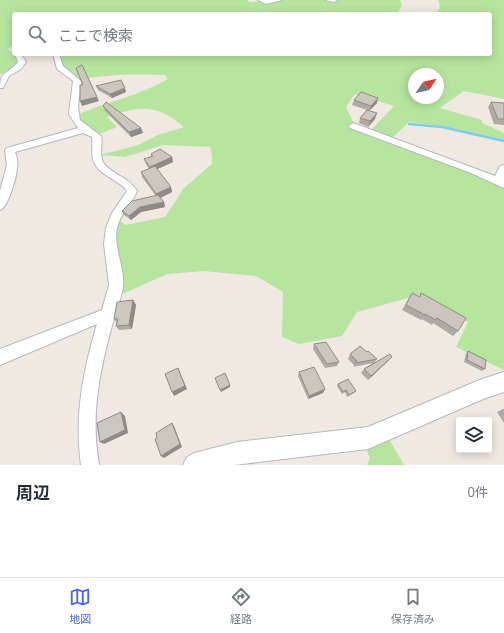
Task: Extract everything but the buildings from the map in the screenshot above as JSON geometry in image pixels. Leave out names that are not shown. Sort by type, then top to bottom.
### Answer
[{"type":"street","points":[[261,0],[263,2],[279,0]]},
{"type":"street","points":[[328,0],[334,0]]},
{"type":"street","points":[[0,86],[6,75],[18,67],[22,62],[19,56]]},
{"type":"street","points":[[56,56],[58,65],[62,71],[70,74],[77,81],[73,104],[75,117],[82,130]]},
{"type":"street","points":[[353,126],[501,183],[504,168]]},
{"type":"street","points":[[0,206],[13,173],[13,161],[5,151],[82,130],[96,136],[98,141],[97,156],[104,169],[126,181],[132,191],[129,198],[114,218],[111,229],[110,247],[116,271],[116,285],[87,390],[86,430],[90,465]]},
{"type":"street","points":[[0,357],[94,318],[107,315]]},
{"type":"street","points":[[195,465],[202,461],[237,453],[368,438],[482,389],[504,382]]},
{"type":"green space","points":[[0,0],[248,0],[249,2],[282,0],[400,0],[402,6],[398,12],[12,12],[12,46],[7,49],[12,52],[12,56],[16,56],[19,62],[6,74],[0,74]]},
{"type":"green space","points":[[438,0],[504,0],[504,99],[464,91],[440,108],[482,120],[482,123],[504,133],[504,140],[441,126],[409,122],[392,138],[371,130],[394,106],[355,94],[346,107],[354,124],[504,187],[504,370],[456,347],[468,322],[419,295],[357,312],[342,336],[299,344],[282,337],[283,292],[256,276],[204,271],[167,274],[118,296],[113,246],[117,219],[126,225],[165,217],[184,188],[212,164],[210,147],[163,145],[125,157],[100,155],[138,145],[158,135],[184,127],[174,119],[156,110],[138,109],[107,117],[117,127],[97,135],[86,130],[77,115],[146,90],[168,79],[165,75],[132,75],[78,80],[74,75],[63,68],[58,56],[492,56],[492,12],[437,12],[440,8]]},
{"type":"green space","points":[[389,439],[404,465],[367,465],[370,458],[366,449]]},
{"type":"waterway","points":[[409,124],[442,127],[504,141]]}]
